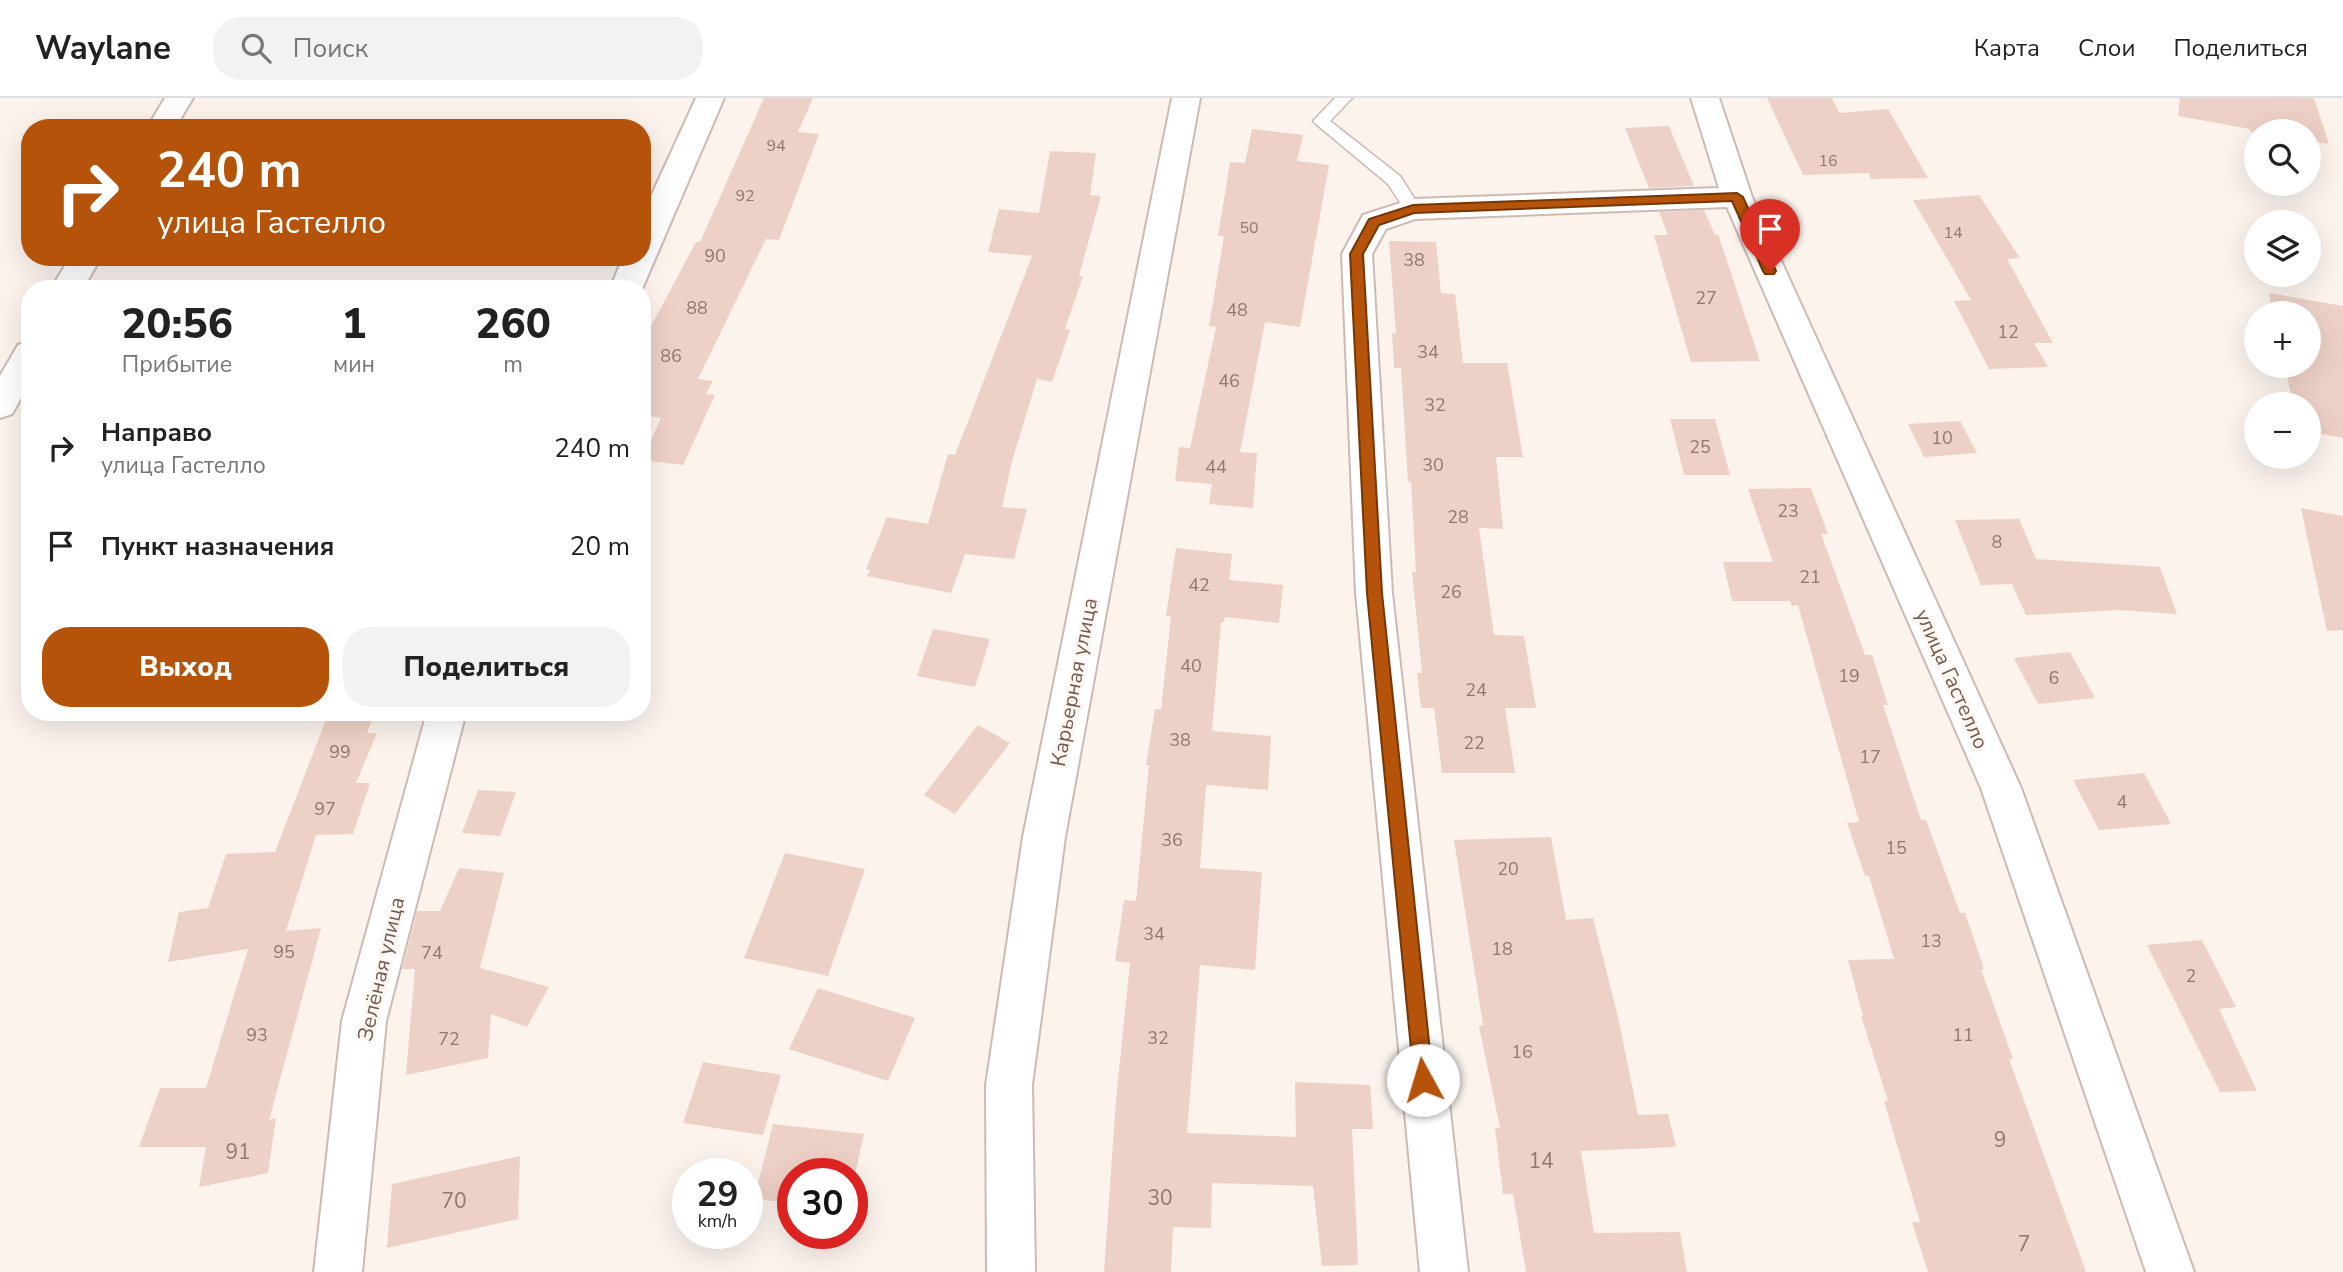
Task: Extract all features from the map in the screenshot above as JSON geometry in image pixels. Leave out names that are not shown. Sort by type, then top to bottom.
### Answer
[{"type":"street","points":[[166,119],[178,98]]},
{"type":"street","points":[[651,231],[710,98]]},
{"type":"street","name":"Карьерная улица","points":[[1011,1272],[1009,1086],[1044,837],[1186,98]]},
{"type":"street","name":"улица Гастелло","points":[[1705,98],[1737,197],[2001,788],[2170,1272]]},
{"type":"street","points":[[1444,1272],[1374,593],[1357,254],[1374,222],[1413,209],[1737,197]]},
{"type":"street","points":[[0,405],[21,369]]},
{"type":"street","name":"Зелёная улица","points":[[338,1272],[364,1021],[445,721]]},
{"type":"lane","points":[[1344,98],[1321,121],[1394,180],[1413,209]]},
{"type":"building","points":[[764,98],[813,98],[798,132],[819,134],[779,240],[766,239],[698,379],[713,381],[706,394],[715,395],[683,465],[651,461],[651,440],[661,418],[651,416],[651,326],[696,242],[700,242]]},
{"type":"building","points":[[1767,98],[1832,98],[1839,113],[1888,109],[1928,178],[1871,179],[1869,173],[1803,175]]},
{"type":"building","points":[[2180,98],[2314,98],[2321,119],[2244,119],[2244,128],[2178,116]]},
{"type":"building","points":[[2321,119],[2329,144],[2321,143]]},
{"type":"building","points":[[1669,126],[1694,186],[1649,188],[1625,128]]},
{"type":"building","points":[[1252,129],[1303,135],[1297,161],[1329,165],[1300,327],[1265,322],[1240,452],[1257,453],[1253,508],[1209,504],[1212,484],[1175,481],[1179,447],[1190,448],[1216,327],[1209,326],[1224,236],[1218,236],[1230,162],[1245,163]]},
{"type":"building","points":[[1050,151],[1096,153],[1090,195],[1101,196],[1079,276],[1083,276],[1065,329],[1070,330],[1052,382],[1037,379],[1012,461],[1002,507],[1027,509],[1014,559],[965,554],[951,593],[867,576],[870,570],[866,569],[887,517],[928,524],[948,454],[955,455],[1032,256],[988,252],[999,209],[1039,213]]},
{"type":"building","points":[[1979,195],[2020,258],[2007,259],[2053,343],[2034,343],[2048,367],[1989,369],[1954,301],[1971,300],[1913,200]]},
{"type":"building","points":[[1704,210],[1715,235],[1718,234],[1760,361],[1691,362],[1654,235],[1668,235],[1659,212]]},
{"type":"building","points":[[1389,241],[1436,242],[1441,293],[1455,294],[1463,363],[1507,363],[1523,457],[1496,457],[1503,529],[1479,528],[1494,635],[1524,636],[1536,708],[1505,708],[1515,773],[1442,773],[1434,708],[1421,708],[1417,673],[1422,673],[1412,572],[1416,572],[1411,482],[1408,482],[1401,368],[1394,368],[1392,333],[1396,333]]},
{"type":"building","points":[[2269,293],[2315,301],[2271,301]]},
{"type":"building","points":[[2321,302],[2343,306],[2343,438],[2321,434],[2321,392],[2290,392],[2288,378],[2321,378]]},
{"type":"building","points":[[1670,419],[1715,419],[1730,475],[1684,475]]},
{"type":"building","points":[[1960,421],[1977,453],[1924,457],[1908,424]]},
{"type":"building","points":[[1811,488],[1828,534],[1821,534],[1865,655],[1872,655],[1888,705],[1883,705],[1921,820],[1926,820],[1960,913],[1965,913],[1984,969],[1981,969],[2013,1059],[2009,1059],[2086,1272],[1928,1272],[1912,1222],[1920,1222],[1884,1101],[1888,1101],[1861,1016],[1848,960],[1894,959],[1869,876],[1865,876],[1847,823],[1859,822],[1798,605],[1792,606],[1790,601],[1732,601],[1723,562],[1773,562],[1748,489]]},
{"type":"building","points":[[2301,508],[2343,516],[2343,630],[2327,631]]},
{"type":"building","points":[[2019,519],[2036,559],[2160,567],[2177,614],[2119,610],[2026,615],[2012,584],[1981,585],[1955,520]]},
{"type":"building","points":[[1176,548],[1232,554],[1229,580],[1283,585],[1279,623],[1225,617],[1224,622],[1221,622],[1212,731],[1271,736],[1268,790],[1206,785],[1200,868],[1262,872],[1255,970],[1200,965],[1187,1133],[1296,1137],[1295,1082],[1370,1085],[1373,1129],[1352,1129],[1358,1265],[1322,1266],[1313,1186],[1212,1183],[1211,1228],[1173,1227],[1171,1272],[1104,1272],[1116,1100],[1130,963],[1115,961],[1124,900],[1136,901],[1149,765],[1146,765],[1155,709],[1161,710],[1171,616],[1166,616]]},
{"type":"building","points":[[933,629],[990,639],[975,687],[917,676]]},
{"type":"building","points":[[2070,652],[2095,698],[2038,704],[2014,658]]},
{"type":"building","points":[[326,721],[372,721],[367,733],[377,733],[356,783],[370,783],[353,834],[316,835],[286,931],[321,928],[269,1120],[276,1118],[268,1173],[199,1187],[206,1147],[139,1147],[160,1088],[206,1088],[248,949],[168,962],[179,912],[208,908],[226,854],[275,852]]},
{"type":"building","points":[[978,725],[1010,743],[955,814],[924,795]]},
{"type":"building","points":[[2144,773],[2171,824],[2099,830],[2073,780]]},
{"type":"building","points":[[478,790],[516,792],[500,836],[462,833]]},
{"type":"building","points":[[1551,837],[1566,920],[1593,918],[1618,1017],[1638,1115],[1668,1114],[1676,1147],[1581,1151],[1594,1233],[1680,1232],[1687,1272],[1526,1272],[1513,1194],[1503,1194],[1495,1128],[1500,1128],[1479,1026],[1483,1025],[1454,840]]},
{"type":"building","points":[[785,853],[865,869],[828,976],[744,958]]},
{"type":"building","points":[[459,868],[504,873],[480,968],[549,987],[527,1027],[491,1014],[488,1058],[406,1075],[415,969],[402,969],[417,911],[440,911]]},
{"type":"building","points":[[2202,940],[2236,1007],[2219,1009],[2257,1091],[2220,1092],[2147,945]]},
{"type":"building","points":[[818,988],[915,1018],[888,1081],[789,1049]]},
{"type":"building","points":[[703,1062],[781,1075],[763,1135],[683,1123]]},
{"type":"building","points":[[773,1124],[864,1134],[859,1158],[777,1158],[777,1201],[763,1200],[763,1163]]},
{"type":"building","points":[[520,1156],[518,1219],[387,1248],[392,1184]]},
{"type":"route","points":[[1423,1080],[1374,593],[1357,254],[1374,222],[1413,209],[1737,197],[1770,271]]}]
